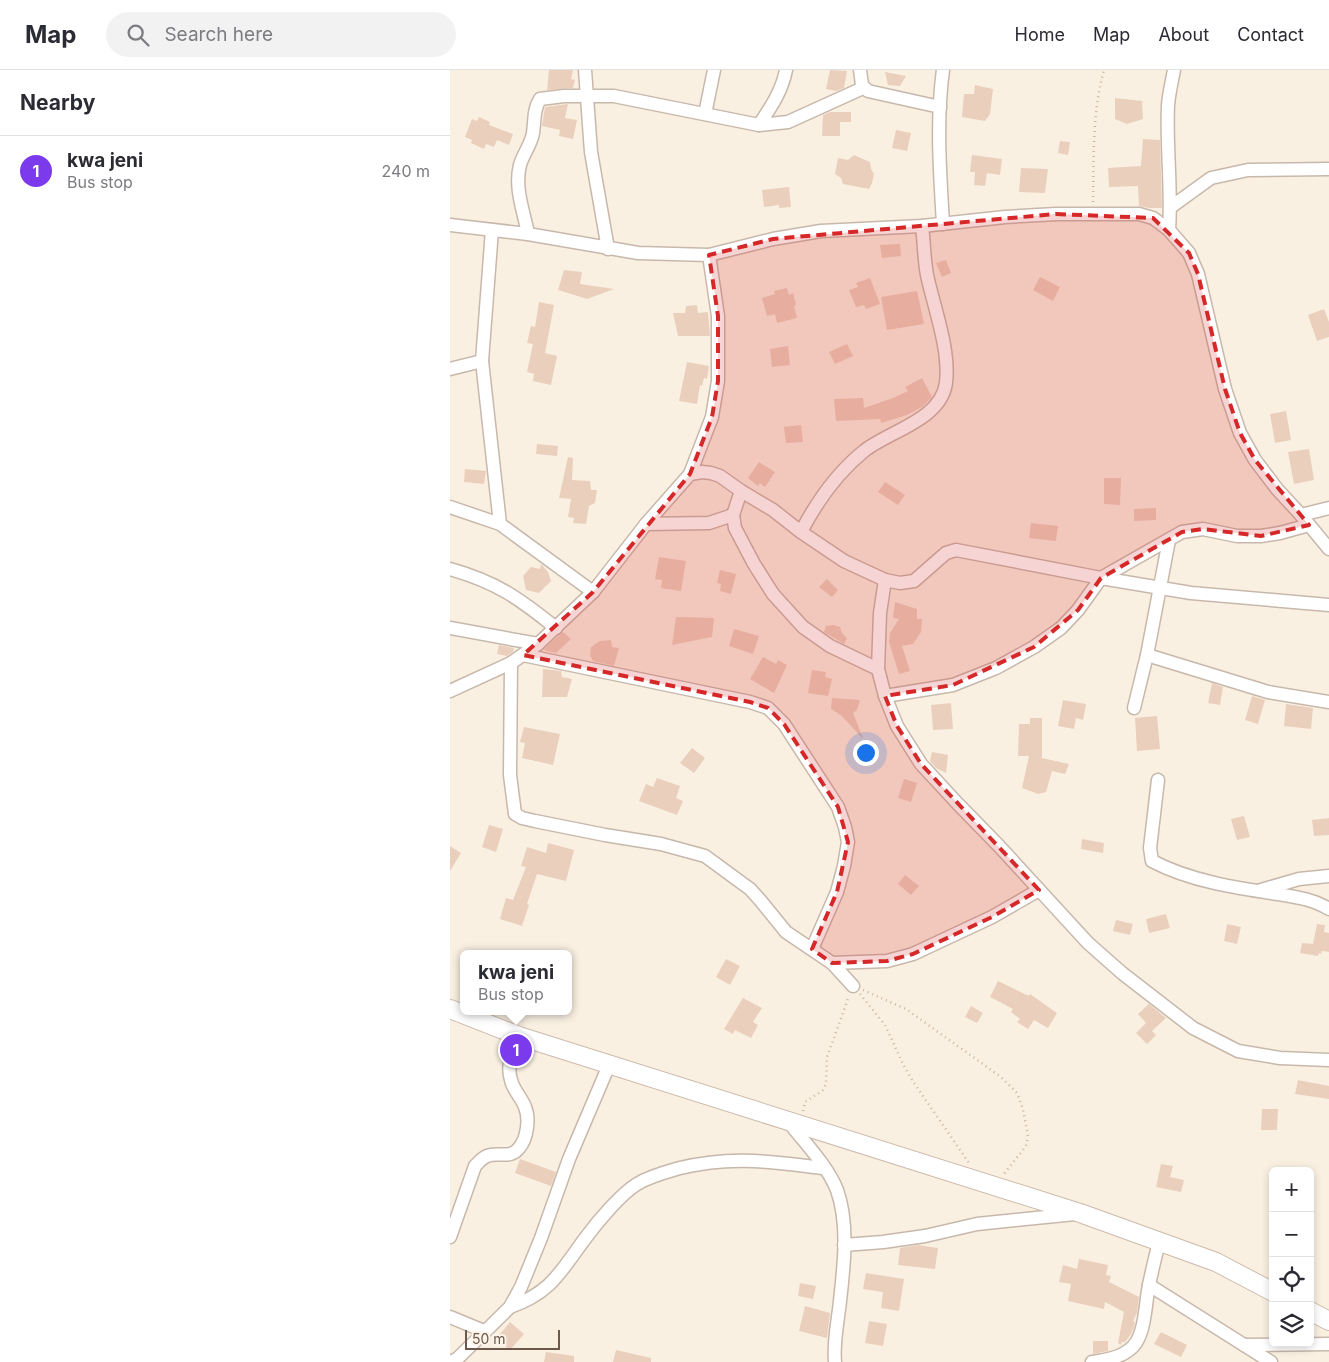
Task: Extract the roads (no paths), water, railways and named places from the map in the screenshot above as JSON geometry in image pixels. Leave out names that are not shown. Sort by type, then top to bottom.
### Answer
[{"type":"street","points":[[584,70],[591,152],[608,249]]},
{"type":"street","points":[[705,114],[714,70]]},
{"type":"street","points":[[759,125],[777,97],[784,82],[786,70]]},
{"type":"street","points":[[860,70],[863,88]]},
{"type":"street","points":[[943,70],[940,107],[940,166],[943,224]]},
{"type":"street","points":[[1169,230],[1171,207],[1168,102],[1174,70]]},
{"type":"street","points":[[528,234],[518,179],[520,166],[532,134],[536,105],[540,100],[547,98],[614,96],[653,102],[759,125],[788,122],[863,88],[875,93],[940,107]]},
{"type":"street","points":[[1171,207],[1211,178],[1248,170],[1329,169]]},
{"type":"street","points":[[450,225],[528,234],[608,249],[666,255],[709,255],[773,239],[822,231],[922,226],[1013,217],[1139,214],[1153,218],[1169,230],[1189,254],[1198,274],[1225,389],[1240,432],[1255,460],[1277,489],[1329,549]]},
{"type":"street","points":[[801,532],[812,511],[835,479],[865,451],[933,410],[942,398],[946,384],[946,371],[942,333],[927,274],[922,226]]},
{"type":"street","points":[[492,230],[482,360],[500,524]]},
{"type":"street","points":[[450,691],[523,655],[556,628],[593,592],[646,524],[690,474],[712,417],[718,381],[718,316],[709,255]]},
{"type":"street","points":[[450,369],[482,360]]},
{"type":"street","points":[[690,474],[711,472],[720,476],[773,510],[801,532],[844,561],[885,580],[900,583],[914,581],[946,553],[956,550],[1191,594],[1329,605]]},
{"type":"street","points":[[741,491],[733,515],[735,528],[754,564],[788,612],[803,627],[830,646],[878,669]]},
{"type":"street","points":[[450,506],[500,524],[593,592]]},
{"type":"street","points":[[885,696],[953,685],[1004,664],[1034,647],[1061,628],[1078,610],[1102,578],[1182,532],[1203,529],[1237,536],[1280,534],[1329,508]]},
{"type":"street","points":[[646,524],[709,523],[733,515]]},
{"type":"street","points":[[1134,708],[1147,655],[1168,540]]},
{"type":"street","points":[[450,569],[470,574],[500,587],[524,601],[556,628]]},
{"type":"street","points":[[885,580],[880,614],[878,669],[885,696],[897,726],[921,764],[1088,943],[1122,973],[1193,1028],[1238,1050],[1280,1058],[1329,1060]]},
{"type":"street","points":[[450,628],[538,644]]},
{"type":"street","points":[[523,655],[750,702],[768,708],[784,724],[838,807],[848,842],[837,892],[812,949]]},
{"type":"street","points":[[1147,655],[1268,692],[1329,702]]},
{"type":"street","points":[[511,662],[510,775],[515,814],[535,821],[605,836],[661,844],[705,856],[750,889],[786,932],[832,964],[853,986]]},
{"type":"street","points":[[1158,780],[1150,848],[1152,861],[1203,880],[1296,896],[1318,902],[1329,908]]},
{"type":"street","points":[[1258,890],[1299,879],[1329,876]]},
{"type":"street","points":[[832,964],[887,961],[913,954],[992,917],[1039,890]]},
{"type":"street","points":[[465,1015],[519,1036],[609,1065],[1080,1213],[1216,1262],[1269,1290]]},
{"type":"street","points":[[450,1237],[476,1166],[488,1155],[509,1155],[515,1152],[524,1139],[527,1115],[525,1106],[511,1081],[509,1071],[510,1059],[519,1036]]},
{"type":"street","points":[[455,1361],[510,1307],[521,1287],[538,1246],[569,1159],[609,1065]]},
{"type":"street","points":[[795,1124],[836,1188],[841,1204],[844,1245],[835,1362]]},
{"type":"street","points":[[510,1307],[544,1291],[569,1264],[587,1236],[608,1211],[636,1184],[696,1164],[729,1160],[771,1162],[824,1168]]},
{"type":"street","points":[[844,1245],[925,1236],[977,1224],[1080,1213]]},
{"type":"street","points":[[1092,1362],[1113,1358],[1130,1350],[1138,1340],[1143,1325],[1149,1285],[1159,1243]]},
{"type":"street","points":[[1149,1285],[1271,1362]]},
{"type":"street","points":[[1314,1313],[1329,1321]]},
{"type":"street","points":[[450,1317],[484,1331]]},
{"type":"street","points":[[1244,1345],[1329,1344]]},
{"type":"place","name":"kwa jeni","points":[[516,1050]]}]
